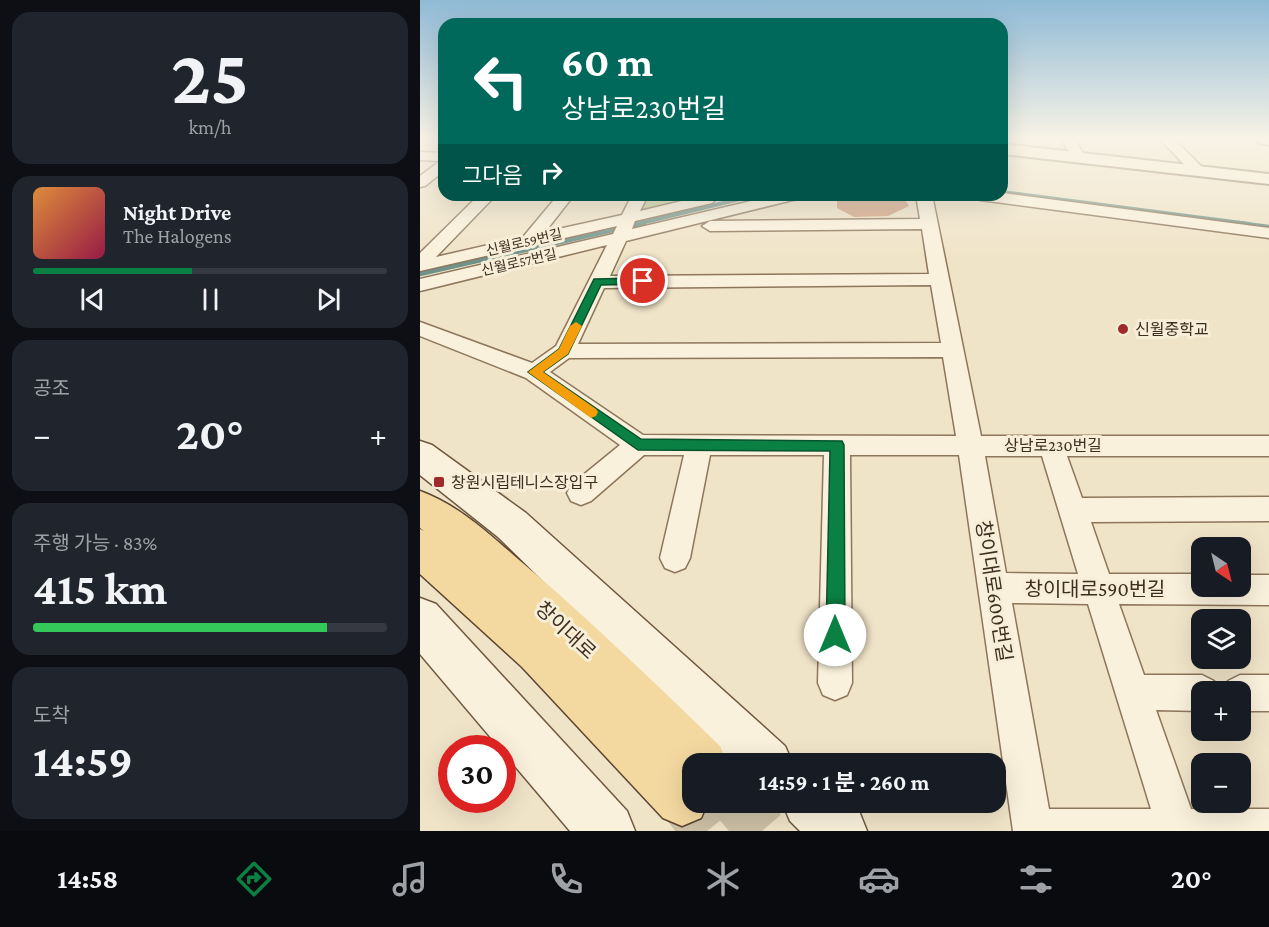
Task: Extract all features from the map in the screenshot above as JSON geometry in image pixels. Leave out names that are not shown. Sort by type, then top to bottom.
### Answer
[{"type":"main road","points":[[420,455],[512,525],[755,753]]},
{"type":"main road","name":"창이대로","points":[[420,508],[454,529],[558,622],[682,769]]},
{"type":"main road","name":"창이대로","points":[[420,548],[682,773]]},
{"type":"main road","points":[[420,620],[608,831]]},
{"type":"main road","points":[[820,813],[839,831]]},
{"type":"street","points":[[1008,187],[1269,220]]},
{"type":"street","points":[[1008,199],[1269,233]]},
{"type":"street","name":"신월로59번길","points":[[420,264],[482,201]]},
{"type":"street","points":[[529,241],[561,201]]},
{"type":"street","points":[[534,372],[564,351],[637,201]]},
{"type":"street","points":[[717,201],[696,211],[709,226],[929,224]]},
{"type":"street","name":"신월로57번길","points":[[420,285],[623,228],[696,211],[758,201]]},
{"type":"street","name":"창이대로600번길","points":[[925,201],[970,445],[1033,830]]},
{"type":"street","name":"신월로59번길","points":[[420,264],[529,241],[623,228]]},
{"type":"street","points":[[597,282],[939,279]]},
{"type":"street","points":[[420,329],[534,372],[638,445],[581,492]]},
{"type":"street","points":[[564,351],[952,350]]},
{"type":"street","name":"상남로230번길","points":[[638,445],[1051,445],[1266,450]]},
{"type":"street","points":[[675,558],[699,445]]},
{"type":"street","points":[[835,683],[837,445]]},
{"type":"street","points":[[1051,445],[1178,829]]},
{"type":"street","points":[[1072,510],[1269,509]]},
{"type":"street","name":"창이대로590번길","points":[[993,588],[1269,590]]},
{"type":"street","points":[[1133,692],[1191,693]]},
{"type":"street","points":[[1251,693],[1269,693]]},
{"type":"street","points":[[1033,830],[1269,829]]},
{"type":"green space","points":[[647,201],[686,201],[641,211]]},
{"type":"building","points":[[837,201],[906,201],[909,206],[888,216],[854,217],[837,208]]},
{"type":"waterway","points":[[1008,193],[1249,224]]},
{"type":"waterway","points":[[637,224],[731,201]]},
{"type":"waterway","points":[[420,274],[644,223]]},
{"type":"waterway","points":[[1238,223],[1269,227]]},
{"type":"tunnel","points":[[693,813],[707,831]]},
{"type":"tunnel","points":[[746,813],[762,831]]},
{"type":"slow traffic","points":[[576,326],[564,351],[534,372],[591,412]]},
{"type":"place","name":"신월중학교","points":[[1123,329]]},
{"type":"place","name":"창원시립테니스장입구","points":[[439,482]]},
{"type":"route","points":[[643,281],[597,282],[564,351],[534,372],[638,445],[837,445],[835,635]]}]
